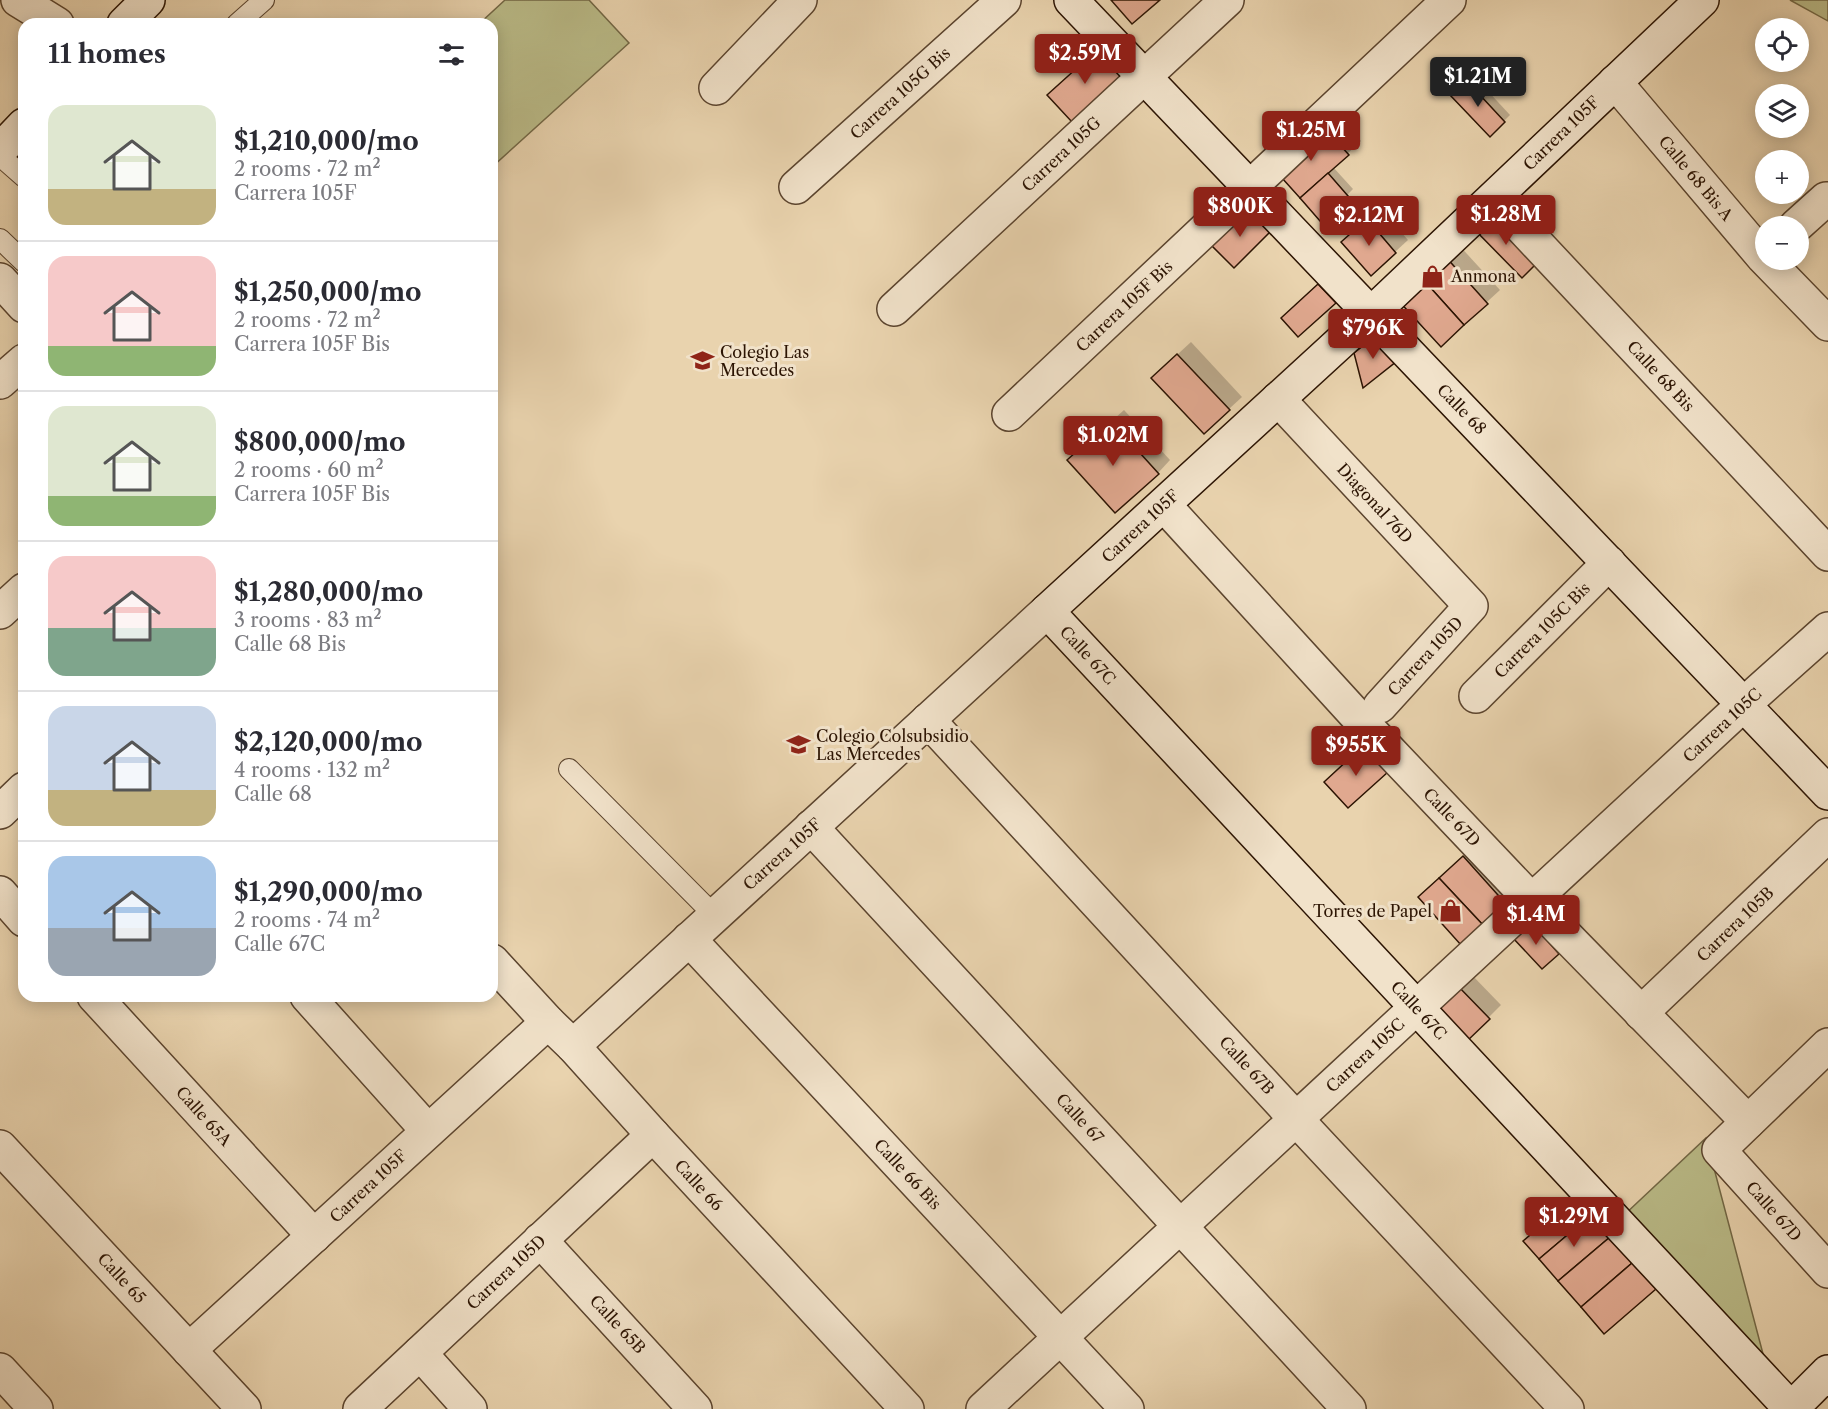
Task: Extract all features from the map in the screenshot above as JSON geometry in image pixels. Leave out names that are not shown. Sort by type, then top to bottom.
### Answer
[{"type":"street","points":[[18,0],[47,18]]},
{"type":"street","points":[[130,18],[148,0]]},
{"type":"street","points":[[716,88],[800,0]]},
{"type":"street","name":"Carrera 105G Bis","points":[[796,187],[1004,0]]},
{"type":"street","name":"Calle 68","points":[[1071,0],[1828,793]]},
{"type":"street","name":"Carrera 105G","points":[[894,309],[1227,0]]},
{"type":"street","name":"Carrera 105F Bis","points":[[1009,414],[1449,0]]},
{"type":"street","name":"Carrera 105F","points":[[573,1046],[1371,314],[1702,0]]},
{"type":"street","name":"Calle 68 Bis A","points":[[1615,82],[1755,245]]},
{"type":"street","points":[[0,150],[18,131]]},
{"type":"street","name":"Calle 68 Bis","points":[[1494,198],[1828,554]]},
{"type":"street","points":[[1807,216],[1826,199]]},
{"type":"street","name":"Calle 68 Bis A","points":[[1778,270],[1828,324]]},
{"type":"street","points":[[0,280],[18,300]]},
{"type":"street","points":[[0,382],[18,366]]},
{"type":"street","name":"Diagonal 76D","points":[[1278,399],[1471,606]]},
{"type":"street","name":"Calle 67D","points":[[1164,505],[1363,723],[1532,901],[1748,1122],[1719,1150],[1828,1271]]},
{"type":"street","name":"Carrera 105C Bis","points":[[1476,696],[1609,564]]},
{"type":"street","points":[[0,612],[18,596]]},
{"type":"street","name":"Carrera 105D","points":[[1380,706],[1471,606]]},
{"type":"street","name":"Calle 67C","points":[[1047,611],[1791,1409]]},
{"type":"street","name":"Carrera 105C","points":[[982,1409],[1828,629]]},
{"type":"street","name":"Calle 67B","points":[[928,720],[1296,1119],[1568,1409]]},
{"type":"street","points":[[0,813],[18,795]]},
{"type":"street","name":"Calle 67","points":[[811,827],[1349,1409]]},
{"type":"street","name":"Carrera 105B","points":[[1641,1013],[1828,835]]},
{"type":"street","points":[[0,893],[18,913]]},
{"type":"street","name":"Calle 66 Bis","points":[[689,939],[1127,1409]]},
{"type":"street","name":"Calle 66","points":[[498,968],[908,1409]]},
{"type":"street","name":"Calle 65A","points":[[100,1002],[314,1236]]},
{"type":"street","points":[[312,1002],[428,1131]]},
{"type":"street","name":"Carrera 105F","points":[[189,1350],[548,1022]]},
{"type":"street","points":[[1748,1122],[1828,1046]]},
{"type":"street","name":"Carrera 105D","points":[[360,1409],[653,1135]]},
{"type":"street","name":"Calle 65","points":[[0,1147],[244,1409]]},
{"type":"street","name":"Calle 65B","points":[[540,1240],[695,1409]]},
{"type":"street","points":[[420,1353],[470,1409]]},
{"type":"street","points":[[0,1370],[36,1409]]},
{"type":"street","points":[[1791,1409],[1828,1372]]},
{"type":"lane","points":[[244,18],[264,0]]},
{"type":"lane","points":[[0,156],[18,172]]},
{"type":"lane","points":[[0,239],[18,256]]},
{"type":"lane","points":[[568,769],[714,915]]},
{"type":"green space","points":[[505,0],[589,0],[629,43],[498,162],[498,18],[486,18]]},
{"type":"green space","points":[[1790,0],[1828,0],[1828,21]]},
{"type":"green space","points":[[1706,1138],[1767,1369],[1622,1217]]},
{"type":"building","points":[[1111,0],[1160,0],[1132,24]]},
{"type":"building","points":[[1098,49],[1123,76],[1072,122],[1047,95]]},
{"type":"building","points":[[1466,80],[1505,122],[1490,137],[1450,95]]},
{"type":"building","points":[[1322,125],[1349,155],[1300,198],[1273,168]]},
{"type":"building","points":[[1328,173],[1348,196],[1320,221],[1300,198]]},
{"type":"building","points":[[1246,208],[1270,232],[1234,268],[1210,244]]},
{"type":"building","points":[[1491,214],[1538,262],[1522,278],[1475,230]]},
{"type":"building","points":[[1367,219],[1396,253],[1371,276],[1341,242]]},
{"type":"building","points":[[1444,255],[1488,304],[1464,325],[1420,276]]},
{"type":"building","points":[[1420,276],[1464,325],[1441,347],[1396,298]]},
{"type":"building","points":[[1318,284],[1336,303],[1298,337],[1281,318]]},
{"type":"building","points":[[1377,335],[1397,361],[1363,388],[1354,353]]},
{"type":"building","points":[[1177,354],[1230,410],[1204,434],[1151,378]]},
{"type":"building","points":[[1111,421],[1159,474],[1115,513],[1067,460]]},
{"type":"building","points":[[1364,745],[1388,772],[1348,808],[1324,782]]},
{"type":"building","points":[[1463,856],[1506,904],[1483,925],[1439,878]]},
{"type":"building","name":"Torres de Papel","points":[[1439,878],[1483,925],[1461,945],[1418,897]]},
{"type":"building","points":[[1531,922],[1559,954],[1542,969],[1513,938]]},
{"type":"building","points":[[1456,984],[1490,1019],[1466,1042],[1432,1006]]},
{"type":"building","points":[[1574,1197],[1591,1215],[1539,1259],[1523,1241]]},
{"type":"building","points":[[1591,1215],[1610,1237],[1558,1281],[1539,1259]]},
{"type":"building","points":[[1610,1237],[1632,1263],[1581,1307],[1558,1281]]},
{"type":"building","points":[[1632,1263],[1656,1289],[1604,1334],[1581,1307]]},
{"type":"place","name":"Anmona","points":[[1433,276]]},
{"type":"place","name":"Colegio Las Mercedes","points":[[702,361]]},
{"type":"place","name":"Colegio Colsubsidio Las Mercedes","points":[[798,745]]},
{"type":"place","name":"Torres de Papel","points":[[1450,911]]}]
